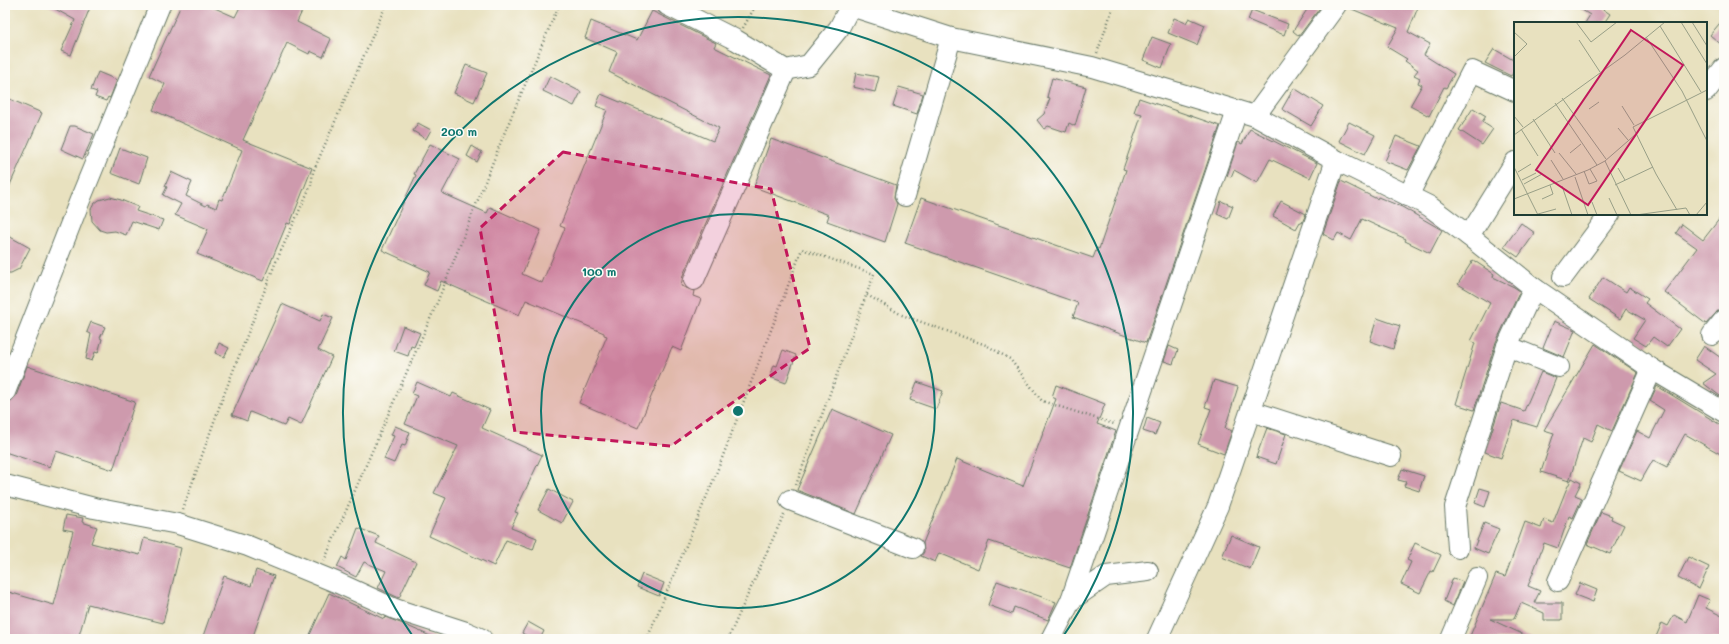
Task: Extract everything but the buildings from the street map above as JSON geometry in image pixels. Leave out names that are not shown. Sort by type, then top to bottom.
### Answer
[{"type":"street","points":[[5,392],[80,200],[160,5]]},
{"type":"street","points":[[667,5],[736,40],[786,70],[809,65],[839,28],[851,6],[951,38],[1092,67],[1246,113],[1429,206],[1534,288],[1652,370],[1724,412]]},
{"type":"street","points":[[1051,639],[1070,600],[1130,429],[1246,113],[1336,5]]},
{"type":"street","points":[[905,196],[951,38]]},
{"type":"street","points":[[1707,90],[1724,68]]},
{"type":"street","points":[[694,280],[786,70]]},
{"type":"street","points":[[1408,196],[1472,71],[1514,91]]},
{"type":"street","points":[[1157,639],[1218,506],[1336,160]]},
{"type":"street","points":[[1469,236],[1514,164]]},
{"type":"street","points":[[1562,277],[1609,215]]},
{"type":"street","points":[[1458,548],[1455,507],[1507,346],[1534,288]]},
{"type":"street","points":[[1507,346],[1559,367]]},
{"type":"street","points":[[1558,581],[1652,370]]},
{"type":"street","points":[[1251,411],[1391,456]]},
{"type":"street","points":[[5,484],[94,508],[178,524],[248,546],[338,583],[395,609],[466,632],[482,639]]},
{"type":"street","points":[[790,500],[913,548]]},
{"type":"street","points":[[1070,600],[1106,576],[1148,571]]},
{"type":"street","points":[[1451,639],[1477,578]]},
{"type":"path","points":[[178,524],[220,402],[275,264],[311,185],[313,172],[386,5]]},
{"type":"path","points":[[318,576],[437,303],[504,134],[559,5]]},
{"type":"path","points":[[736,40],[756,5]]},
{"type":"path","points":[[1092,67],[1114,5]]},
{"type":"path","points":[[647,639],[716,474],[802,249],[874,274],[790,500],[728,639]]},
{"type":"path","points":[[867,295],[902,315],[986,345],[1010,360],[1042,401],[1130,429]]},
{"type":"highlighted area","points":[[563,152],[771,189],[810,348],[671,446],[515,432],[480,228]]}]
